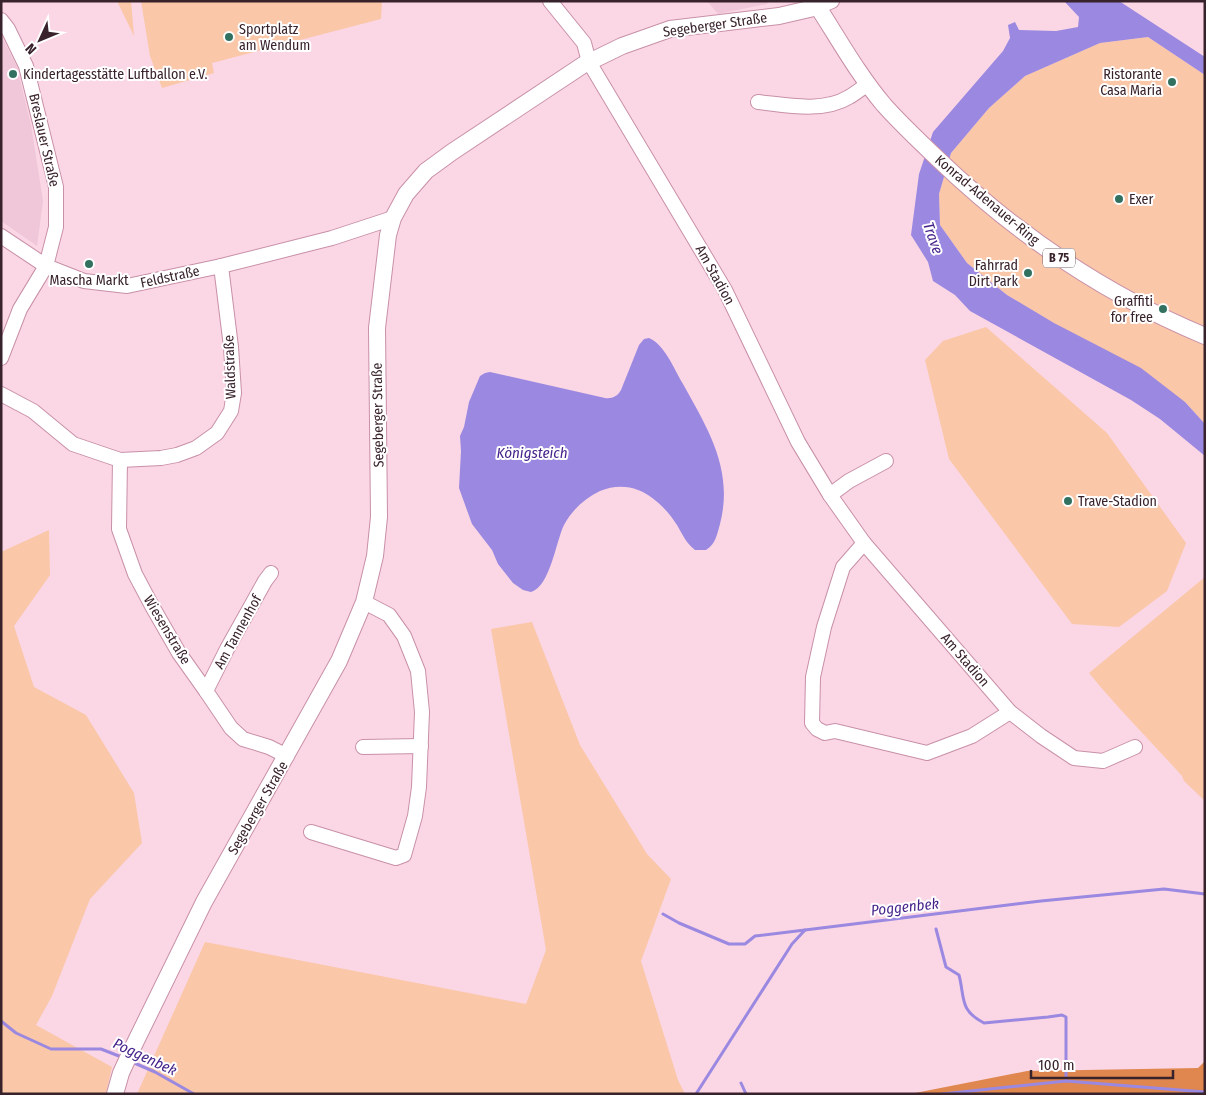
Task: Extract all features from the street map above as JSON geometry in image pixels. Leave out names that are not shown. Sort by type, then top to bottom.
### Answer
[{"type":"main road","name":"Segeberger Straße","points":[[115,1094],[121,1073],[133,1047],[204,902],[340,662],[364,602],[375,556],[379,517],[377,328],[388,235],[393,218],[406,194],[426,171],[452,152],[589,62],[637,39],[670,29],[779,16],[821,3]]},
{"type":"main road","name":"Konrad-Adenauer-Ring","points":[[821,3],[868,84],[884,105],[958,178],[1010,223],[1074,268],[1138,305],[1205,336]]},
{"type":"street","name":"Am Stadion","points":[[550,1],[584,43],[589,62],[725,290],[798,442],[830,495],[864,543],[1010,712],[1041,736],[1074,758],[1103,761],[1135,747]]},
{"type":"street","points":[[779,16],[787,6],[788,1]]},
{"type":"street","name":"Breslauer Straße","points":[[1,20],[8,29],[26,66],[56,187],[56,227],[46,266]]},
{"type":"street","points":[[758,102],[802,106],[829,105],[848,98],[868,84]]},
{"type":"street","name":"Feldstraße","points":[[1,236],[46,266],[84,281],[127,286],[221,266],[332,238],[393,218]]},
{"type":"street","points":[[1,358],[20,309],[46,266]]},
{"type":"street","name":"Waldstraße","points":[[1,394],[33,412],[73,444],[120,460],[161,458],[177,455],[196,448],[217,433],[231,411],[234,392],[221,266]]},
{"type":"street","name":"Wiesenstraße","points":[[120,460],[119,529],[135,574],[179,653],[231,728],[243,739],[269,747],[287,756]]},
{"type":"street","points":[[830,495],[849,481],[886,461]]},
{"type":"street","points":[[864,543],[844,567],[824,627],[812,677],[812,723],[817,729],[825,733],[835,731],[927,753],[972,736],[1010,712]]},
{"type":"street","name":"Am Tannenhof","points":[[206,691],[227,649],[271,574]]},
{"type":"street","points":[[311,832],[396,858],[404,854],[415,816],[419,787],[422,712],[418,671],[404,636],[389,615],[364,602]]},
{"type":"street","points":[[363,747],[421,746]]},
{"type":"shaded area","points":[[117,1],[131,1],[134,36]]},
{"type":"shaded area","name":"Sportplatz am Wendum","points":[[141,1],[382,1],[381,19],[212,63],[214,73],[162,88],[150,56]]},
{"type":"shaded area","points":[[707,1],[769,1],[767,4],[718,14]]},
{"type":"shaded area","points":[[1,35],[17,67],[31,125],[43,201],[37,246],[1,221]]},
{"type":"shaded area","points":[[1148,37],[1205,75],[1205,424],[1185,402],[1007,295],[967,263],[940,225],[939,194],[951,153],[989,108],[1025,76],[1100,43]]},
{"type":"shaded area","name":"Trave-Stadion","points":[[986,327],[1107,433],[1186,543],[1167,591],[1119,627],[1072,624],[949,459],[925,360],[943,341]]},
{"type":"shaded area","points":[[49,530],[50,575],[14,626],[34,687],[86,715],[134,793],[142,843],[90,899],[52,996],[36,1025],[112,1067],[106,1094],[1,1094],[1,552]]},
{"type":"shaded area","points":[[1205,577],[1205,801],[1184,781],[1182,776],[1089,673]]},
{"type":"shaded area","points":[[532,622],[580,745],[647,854],[671,879],[641,961],[678,1080],[685,1094],[137,1094],[205,942],[526,1004],[546,950],[491,629]]},
{"type":"shaded area","points":[[1205,1061],[1205,1094],[910,1094],[1027,1071],[1198,1068]]},
{"type":"water","name":"Trave","points":[[1064,1],[1119,1],[1205,57],[1205,75],[1148,37],[1100,43],[1025,76],[989,108],[951,153],[939,194],[940,225],[967,263],[1007,295],[1054,323],[1141,368],[1185,402],[1205,424],[1205,456],[1160,419],[1131,400],[970,311],[955,295],[933,281],[928,262],[911,235],[919,174],[933,132],[1003,51],[1010,38],[1008,25],[1015,22],[1019,30],[1056,31],[1078,27],[1079,17]]},
{"type":"water","name":"Königsteich","points":[[649,338],[660,346],[669,358],[701,417],[716,451],[724,486],[720,524],[714,542],[706,550],[695,550],[687,542],[669,514],[650,496],[629,487],[609,488],[589,497],[575,509],[564,525],[552,563],[543,582],[531,592],[523,590],[513,583],[498,564],[492,550],[472,524],[459,488],[460,436],[464,427],[469,402],[480,376],[490,372],[610,398],[620,392],[639,345],[644,339]]},
{"type":"waterway","name":"Poggenbek","points":[[696,1094],[792,944],[805,930],[1041,901],[1164,889],[1205,894]]},
{"type":"waterway","points":[[663,914],[679,923],[729,944],[745,944],[755,936],[805,930]]},
{"type":"waterway","points":[[936,929],[946,967],[959,975],[964,1003],[970,1013],[976,1018],[984,1023],[1062,1015],[1066,1017],[1066,1081]]},
{"type":"waterway","name":"Poggenbek","points":[[1,1021],[16,1033],[51,1049],[101,1049],[124,1058]]},
{"type":"waterway","name":"Poggenbek","points":[[132,1062],[155,1072],[194,1094]]},
{"type":"waterway","points":[[942,1094],[1066,1081],[1205,1092]]},
{"type":"waterway","points":[[741,1083],[746,1094]]},
{"type":"place","name":"Sportplatz am Wendum","points":[[229,37]]},
{"type":"place","name":"Kindertagesstätte Luftballon e.V.","points":[[13,74]]},
{"type":"place","name":"Ristorante Casa Maria","points":[[1172,82]]},
{"type":"place","name":"Exer","points":[[1119,199]]},
{"type":"place","name":"Mascha Markt","points":[[89,264]]},
{"type":"place","name":"Fahrrad Dirt Park","points":[[1028,273]]},
{"type":"place","name":"Graffiti for free","points":[[1163,309]]},
{"type":"place","name":"Trave-Stadion","points":[[1068,501]]}]
